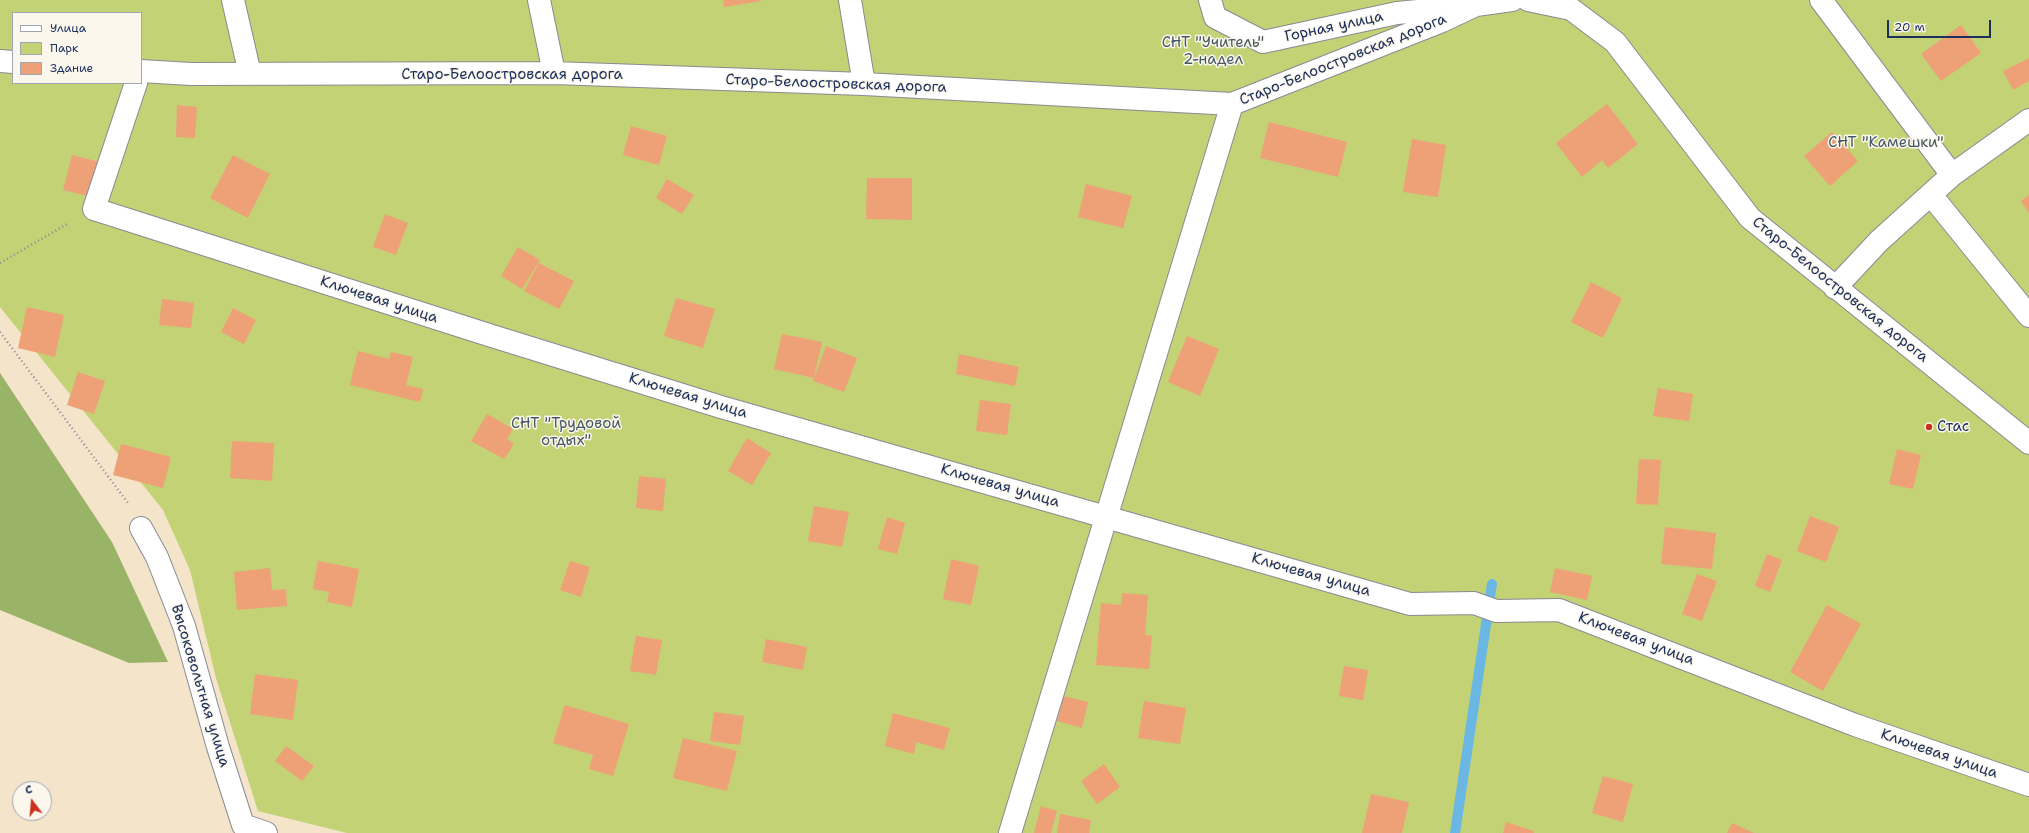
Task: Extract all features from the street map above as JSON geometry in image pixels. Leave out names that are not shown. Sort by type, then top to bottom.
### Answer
[{"type":"street","points":[[233,0],[250,74]]},
{"type":"street","points":[[540,0],[554,73]]},
{"type":"street","points":[[850,0],[864,84]]},
{"type":"street","name":"Горная улица","points":[[1210,0],[1215,17],[1263,42],[1397,13],[1474,3]]},
{"type":"street","name":"Старо-Белоостровская дорога","points":[[142,71],[191,74],[554,73],[864,84],[1232,104],[1442,21],[1474,3],[1512,0]]},
{"type":"street","name":"Старо-Белоостровская дорога","points":[[1528,0],[1571,9],[1616,42],[1750,218],[2029,443]]},
{"type":"street","points":[[1821,0],[1952,175]]},
{"type":"street","points":[[0,61],[12,62]]},
{"type":"street","points":[[94,209],[136,84]]},
{"type":"street","points":[[1010,833],[1105,516],[1232,104]]},
{"type":"street","points":[[1835,288],[1879,242],[1930,194],[1952,175],[2029,120]]},
{"type":"street","points":[[1930,194],[2029,316]]},
{"type":"street","name":"Ключевая улица","points":[[94,209],[492,336],[721,407],[1410,604],[1474,603],[1496,611],[1560,610],[1855,725],[2029,785]]},
{"type":"street","name":"Высоковольтная улица","points":[[141,528],[157,557],[184,626],[218,747],[243,825],[266,833]]},
{"type":"path","points":[[0,263],[94,209]]},
{"type":"path","points":[[0,332],[125,498],[141,528]]},
{"type":"green space","name":"СНТ \"Трудовой отдых\"","points":[[0,0],[2029,0],[2029,833],[347,833],[258,811],[216,678],[190,570],[163,510],[0,307]]},
{"type":"green space","points":[[0,373],[112,542],[168,662],[129,663],[0,610]]},
{"type":"building","points":[[723,0],[761,0],[761,1],[724,7]]},
{"type":"building","points":[[1961,25],[1981,53],[1941,81],[1921,54]]},
{"type":"building","points":[[2029,58],[2029,81],[2013,90],[2003,71]]},
{"type":"building","points":[[1607,104],[1638,144],[1608,168],[1602,160],[1582,177],[1556,143]]},
{"type":"building","points":[[177,105],[197,107],[195,138],[176,137]]},
{"type":"building","points":[[1269,122],[1347,142],[1338,177],[1260,158]]},
{"type":"building","points":[[631,126],[667,136],[659,165],[623,155]]},
{"type":"building","points":[[1832,132],[1858,161],[1830,186],[1804,156]]},
{"type":"building","points":[[1412,139],[1446,145],[1438,197],[1403,192]]},
{"type":"building","points":[[72,155],[100,162],[92,197],[63,190]]},
{"type":"building","points":[[233,155],[270,174],[248,218],[210,198]]},
{"type":"building","points":[[867,178],[912,178],[912,220],[866,219]]},
{"type":"building","points":[[667,179],[694,195],[682,214],[656,198]]},
{"type":"building","points":[[1086,184],[1132,196],[1123,228],[1078,217]]},
{"type":"building","points":[[2029,195],[2029,213],[2021,201]]},
{"type":"building","points":[[385,214],[408,223],[396,255],[373,247]]},
{"type":"building","points":[[518,247],[540,260],[522,289],[501,276]]},
{"type":"building","points":[[539,263],[574,281],[559,309],[524,291]]},
{"type":"building","points":[[1591,282],[1622,298],[1603,338],[1571,322]]},
{"type":"building","points":[[676,298],[715,309],[703,348],[664,336]]},
{"type":"building","points":[[162,299],[194,303],[191,328],[159,325]]},
{"type":"building","points":[[27,307],[64,315],[55,357],[18,348]]},
{"type":"building","points":[[233,308],[256,320],[244,344],[221,332]]},
{"type":"building","points":[[782,334],[822,342],[814,378],[774,369]]},
{"type":"building","points":[[1187,336],[1219,349],[1200,396],[1168,382]]},
{"type":"building","points":[[826,346],[857,358],[844,392],[813,381]]},
{"type":"building","points":[[358,351],[389,359],[391,352],[413,357],[406,385],[423,389],[420,402],[350,385]]},
{"type":"building","points":[[959,354],[1019,367],[1015,386],[956,374]]},
{"type":"building","points":[[78,372],[105,381],[94,414],[67,405]]},
{"type":"building","points":[[1658,388],[1693,394],[1689,421],[1653,416]]},
{"type":"building","points":[[980,400],[1011,404],[1007,435],[976,431]]},
{"type":"building","points":[[487,414],[513,429],[507,439],[514,444],[504,459],[471,441]]},
{"type":"building","points":[[747,438],[771,453],[752,485],[728,471]]},
{"type":"building","points":[[232,441],[274,443],[272,481],[230,478]]},
{"type":"building","points":[[121,444],[171,457],[163,488],[113,475]]},
{"type":"building","points":[[1897,449],[1921,455],[1913,489],[1889,484]]},
{"type":"building","points":[[1639,459],[1661,460],[1658,505],[1636,504]]},
{"type":"building","points":[[639,476],[666,479],[663,511],[636,508]]},
{"type":"building","points":[[814,506],[849,512],[842,547],[808,541]]},
{"type":"building","points":[[1810,516],[1839,527],[1826,562],[1797,551]]},
{"type":"building","points":[[887,517],[905,523],[897,554],[878,549]]},
{"type":"building","points":[[1665,527],[1716,533],[1712,569],[1661,564]]},
{"type":"building","points":[[1767,554],[1782,560],[1770,592],[1755,586]]},
{"type":"building","points":[[951,559],[979,566],[971,605],[943,599]]},
{"type":"building","points":[[318,561],[359,569],[352,607],[327,602],[329,592],[313,589]]},
{"type":"building","points":[[570,561],[590,567],[581,597],[560,590]]},
{"type":"building","points":[[270,568],[272,590],[286,589],[287,606],[237,610],[234,572]]},
{"type":"building","points":[[1555,568],[1592,576],[1587,600],[1550,592]]},
{"type":"building","points":[[1697,574],[1717,581],[1702,621],[1682,614]]},
{"type":"building","points":[[1122,593],[1148,595],[1145,635],[1152,636],[1149,669],[1096,665],[1101,603],[1121,605]]},
{"type":"building","points":[[1827,605],[1861,624],[1823,691],[1790,672]]},
{"type":"building","points":[[636,636],[662,640],[656,675],[630,671]]},
{"type":"building","points":[[766,639],[807,647],[803,670],[762,662]]},
{"type":"building","points":[[1344,666],[1368,670],[1363,700],[1339,696]]},
{"type":"building","points":[[255,674],[298,680],[293,720],[250,714]]},
{"type":"building","points":[[1064,696],[1088,702],[1082,728],[1057,721]]},
{"type":"building","points":[[1144,701],[1186,708],[1180,744],[1138,738]]},
{"type":"building","points":[[565,705],[629,724],[613,776],[589,769],[593,755],[553,743]]},
{"type":"building","points":[[714,712],[744,716],[740,745],[710,741]]},
{"type":"building","points":[[893,713],[950,728],[944,750],[916,742],[914,754],[885,746]]},
{"type":"building","points":[[683,738],[737,751],[727,791],[673,778]]},
{"type":"building","points":[[286,746],[314,766],[302,781],[275,761]]},
{"type":"building","points":[[1104,764],[1120,787],[1097,804],[1081,781]]},
{"type":"building","points":[[1603,776],[1633,784],[1623,822],[1592,813]]},
{"type":"building","points":[[1371,794],[1409,802],[1402,833],[1362,833]]},
{"type":"building","points":[[1041,806],[1057,811],[1051,833],[1034,833]]},
{"type":"building","points":[[1060,814],[1091,820],[1089,833],[1057,833]]},
{"type":"building","points":[[1506,822],[1534,831],[1534,833],[1503,833]]},
{"type":"building","points":[[1732,823],[1754,833],[1727,833]]},
{"type":"waterway","points":[[1455,833],[1492,584]]},
{"type":"place","name":"Стас","points":[[1929,427]]},
{"type":"park label","name":"СНТ \"Учитель\" 2-надел","points":[[1213,52]]},
{"type":"park label","name":"СНТ \"Камешки\"","points":[[1886,143]]}]
